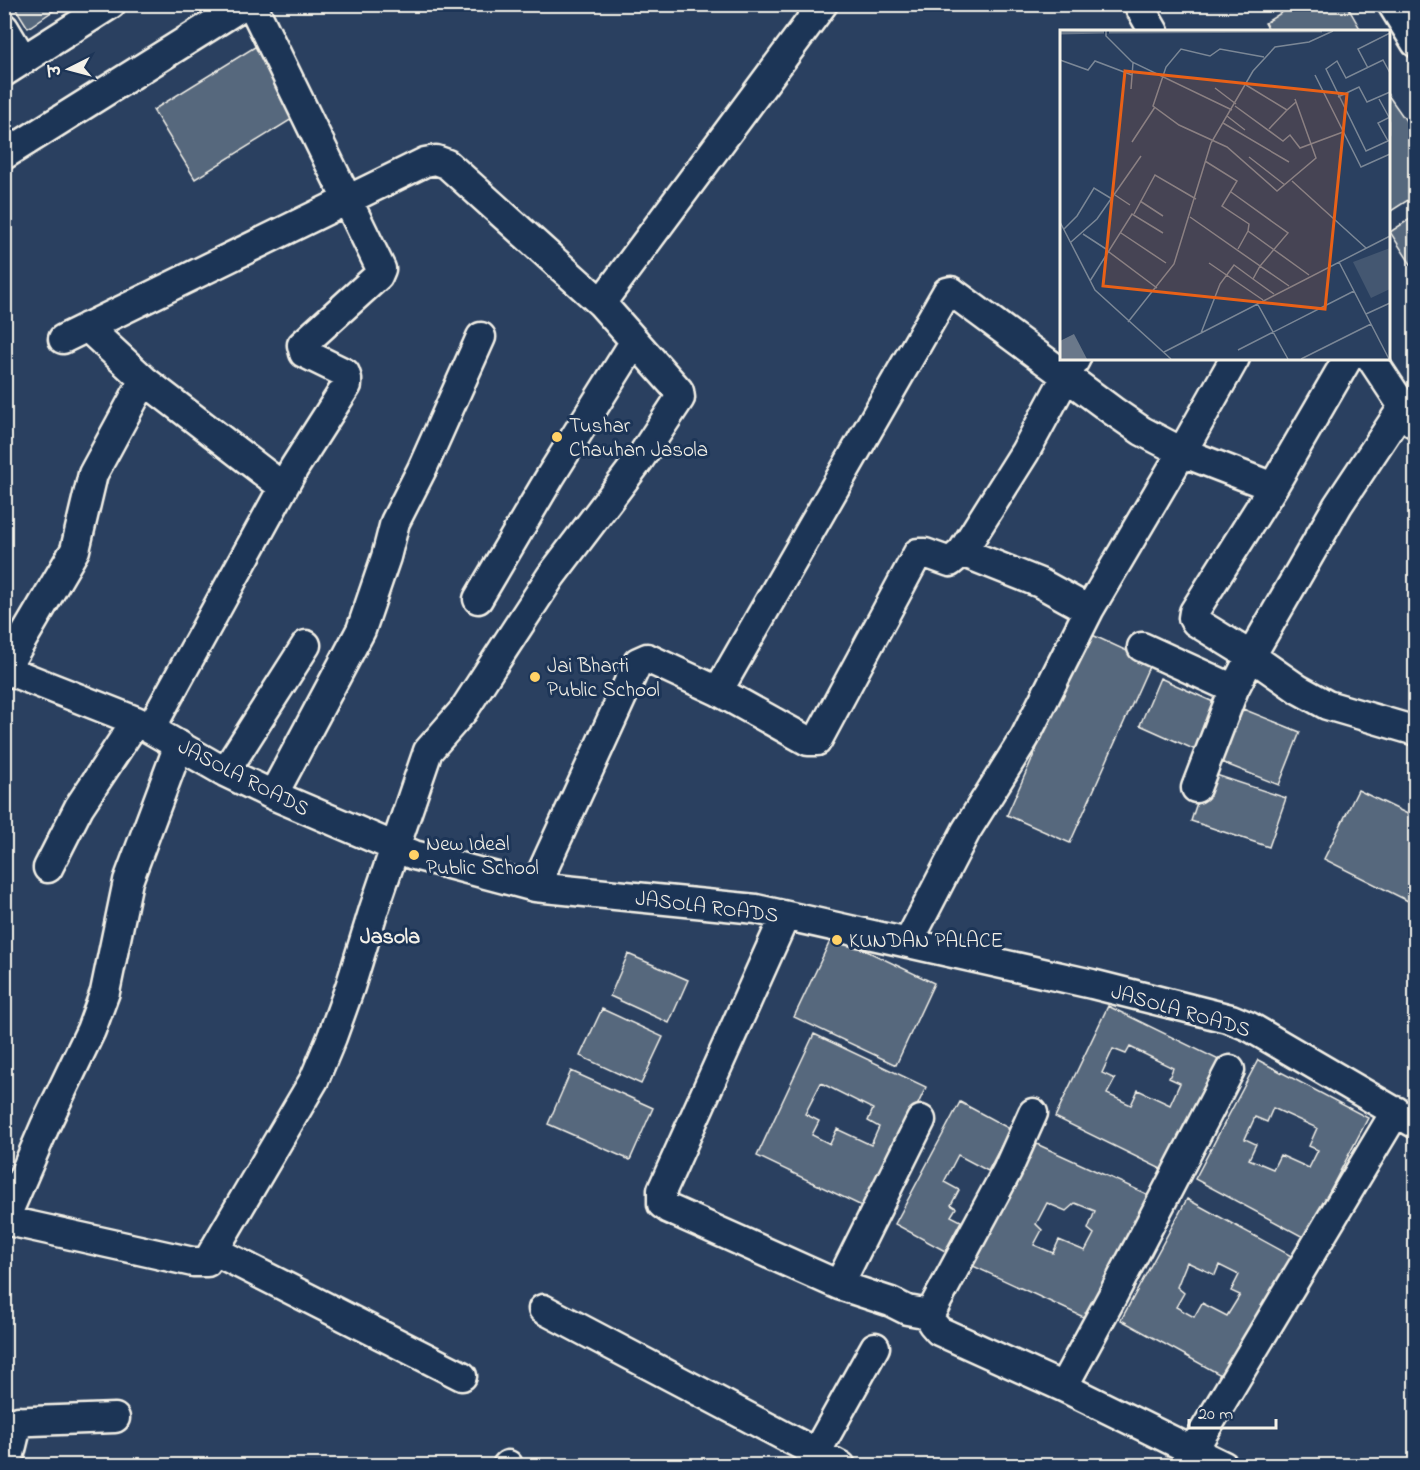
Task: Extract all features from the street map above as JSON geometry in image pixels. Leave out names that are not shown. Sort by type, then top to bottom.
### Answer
[{"type":"street","points":[[4,28],[14,66],[111,4]]},
{"type":"street","points":[[4,155],[245,4]]},
{"type":"street","points":[[48,868],[79,807],[144,725],[283,487],[347,385],[345,373],[304,353],[302,345],[381,272],[252,4]]},
{"type":"street","points":[[602,303],[823,4]]},
{"type":"street","points":[[1137,4],[1153,30]]},
{"type":"street","points":[[1392,4],[1416,44]]},
{"type":"street","points":[[179,745],[128,880],[105,992],[91,1030],[45,1126],[5,1220],[193,1262],[207,1262],[314,1080],[350,987],[428,752],[463,711],[551,576],[639,460],[677,404],[680,398],[679,391],[602,303],[447,164],[436,160],[425,162],[75,333],[144,380],[283,487]]},
{"type":"street","points":[[718,691],[946,292],[951,291],[1071,367],[1142,431],[1182,452],[1273,487]]},
{"type":"street","points":[[273,795],[361,630],[383,568],[395,522],[422,469],[481,337]]},
{"type":"street","points":[[478,599],[550,477],[635,341]]},
{"type":"street","points":[[909,943],[966,831],[1033,723],[1089,610],[1234,360]]},
{"type":"street","points":[[1347,360],[1273,487],[1194,612],[1193,618],[1298,689],[1327,705],[1416,730]]},
{"type":"street","points":[[1196,788],[1234,689],[1251,656],[1338,505],[1409,416],[1372,360]]},
{"type":"street","points":[[534,886],[638,662],[647,658],[718,691],[808,741],[818,741],[918,553],[925,553],[950,562],[962,552],[1025,452],[1071,367]]},
{"type":"street","points":[[5,669],[75,550],[93,474],[144,380]]},
{"type":"street","points":[[962,552],[1040,583],[1089,610]]},
{"type":"street","points":[[225,772],[306,645]]},
{"type":"street","points":[[1142,646],[1234,689]]},
{"type":"street","name":"JASOLA ROADS","points":[[5,669],[144,725],[225,772],[414,855],[534,886],[756,909],[1092,984],[1231,1019],[1250,1027],[1406,1117]]},
{"type":"street","points":[[785,916],[662,1190],[662,1204],[839,1285],[891,1302],[907,1310],[930,1314]]},
{"type":"street","points":[[1063,1387],[1119,1285],[1230,1070]]},
{"type":"street","points":[[1033,1113],[1007,1171],[930,1314],[932,1323],[939,1331],[1063,1387],[1224,1466]]},
{"type":"street","points":[[1193,1450],[1406,1117]]},
{"type":"street","points":[[839,1285],[921,1120]]},
{"type":"street","points":[[215,1251],[462,1376]]},
{"type":"street","points":[[543,1309],[817,1451],[841,1466]]},
{"type":"street","points":[[817,1451],[875,1347]]},
{"type":"street","points":[[8,1466],[11,1422],[115,1418]]},
{"type":"building","points":[[13,4],[63,4],[28,28]]},
{"type":"building","points":[[1295,4],[1346,4],[1361,30],[1269,30],[1265,23]]},
{"type":"building","points":[[258,45],[300,114],[195,179],[153,110]]},
{"type":"building","points":[[1390,98],[1416,135],[1416,195],[1390,212]]},
{"type":"building","points":[[1416,215],[1416,272],[1390,232]]},
{"type":"building","points":[[1088,633],[1151,662],[1070,843],[1007,815]]},
{"type":"building","points":[[1160,678],[1220,705],[1200,752],[1140,725]]},
{"type":"building","points":[[1243,709],[1300,732],[1279,785],[1221,762]]},
{"type":"building","points":[[1207,772],[1286,798],[1269,847],[1191,821]]},
{"type":"building","points":[[1358,790],[1416,818],[1416,905],[1324,859]]},
{"type":"building","points":[[833,935],[934,983],[896,1065],[794,1017]]},
{"type":"building","points":[[628,954],[688,980],[669,1023],[610,996]]},
{"type":"building","points":[[1108,1006],[1221,1061],[1167,1172],[1055,1117]],"holes":[[[1130,1047],[1173,1068],[1169,1078],[1180,1083],[1170,1105],[1138,1090],[1131,1105],[1107,1094],[1115,1079],[1102,1073],[1113,1049],[1126,1054]]]},
{"type":"building","points":[[602,1009],[663,1037],[641,1084],[580,1056]]},
{"type":"building","points":[[814,1034],[926,1087],[868,1209],[757,1156]],"holes":[[[821,1083],[873,1109],[868,1121],[879,1127],[871,1145],[837,1129],[830,1144],[812,1135],[819,1121],[805,1114]]]},
{"type":"building","points":[[1258,1060],[1368,1118],[1305,1238],[1195,1179]],"holes":[[[1273,1108],[1317,1128],[1309,1146],[1318,1150],[1309,1168],[1280,1155],[1273,1169],[1249,1159],[1256,1144],[1245,1139],[1255,1117],[1267,1122]]]},
{"type":"building","points":[[571,1071],[653,1108],[630,1160],[548,1124]]},
{"type":"building","points":[[960,1102],[1010,1129],[988,1171],[958,1155],[944,1182],[959,1190],[951,1205],[956,1208],[951,1216],[961,1221],[945,1251],[895,1224]]},
{"type":"building","points":[[1030,1141],[1149,1195],[1092,1321],[973,1266]],"holes":[[[1047,1203],[1066,1211],[1075,1203],[1095,1211],[1088,1229],[1094,1234],[1085,1251],[1059,1240],[1053,1253],[1034,1245],[1042,1230],[1036,1224]]]},
{"type":"building","points":[[1187,1199],[1295,1258],[1228,1379],[1121,1320]],"holes":[[[1187,1262],[1215,1275],[1219,1265],[1239,1275],[1231,1291],[1240,1295],[1227,1316],[1202,1303],[1194,1317],[1176,1307],[1184,1293],[1177,1287]]]},
{"type":"place","name":"Tushar Chauhan Jasola","points":[[557,437]]},
{"type":"place","name":"Jai Bharti Public School","points":[[535,677]]},
{"type":"place","name":"New Ideal Public School","points":[[414,855]]},
{"type":"place","name":"KUNDAN PALACE","points":[[837,940]]},
{"type":"district","name":"Jasola","points":[[390,935]]}]
